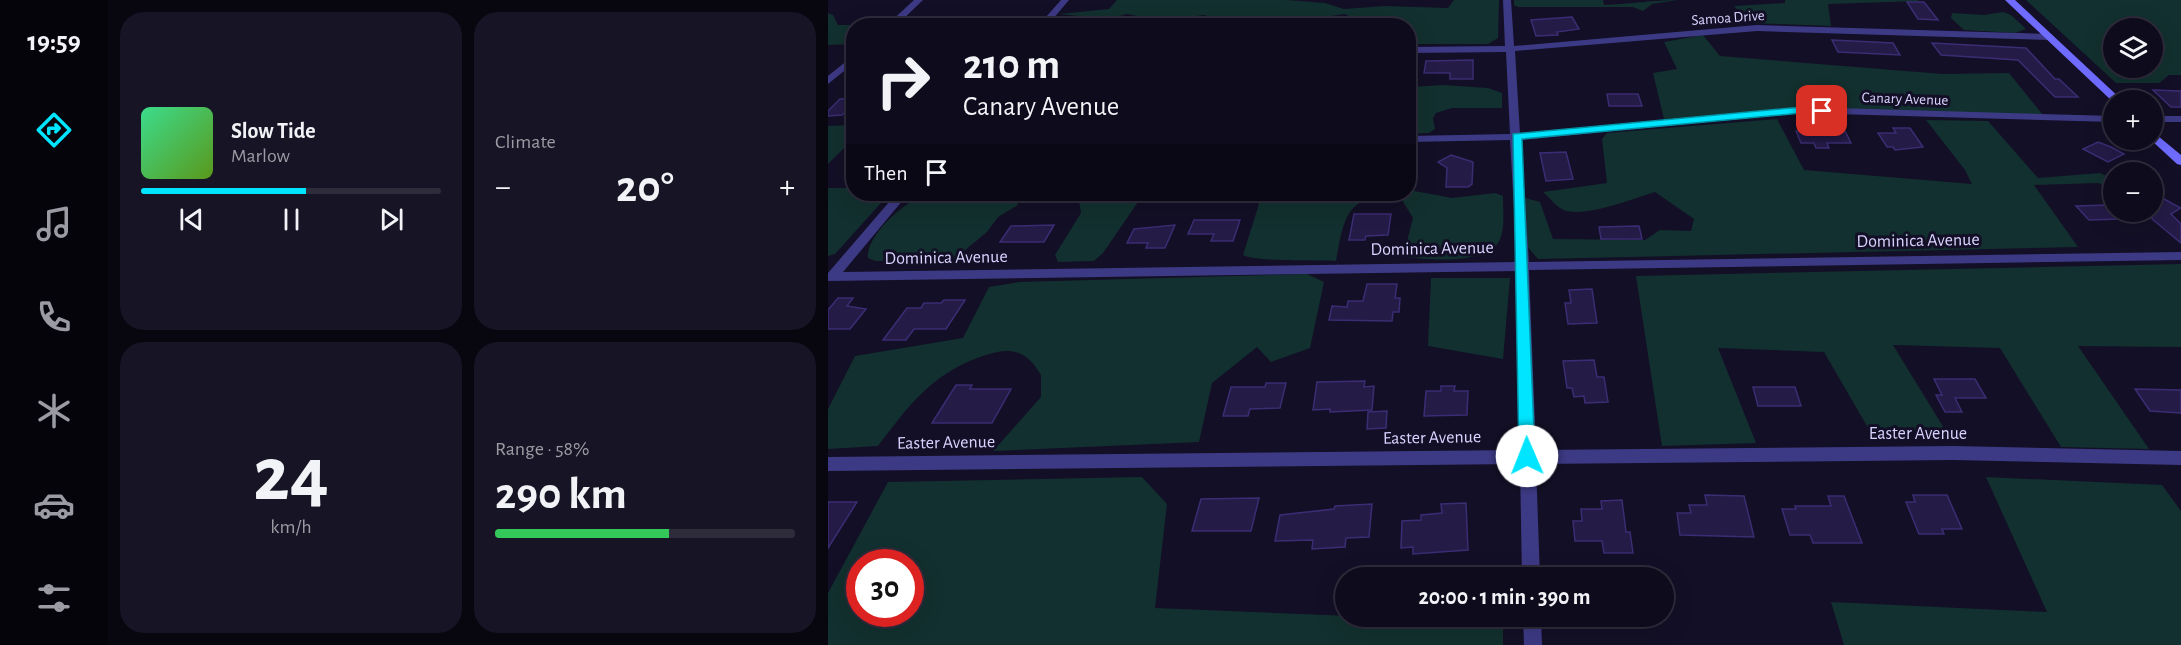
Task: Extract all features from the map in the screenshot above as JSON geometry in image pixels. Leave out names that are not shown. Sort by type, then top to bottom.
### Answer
[{"type":"street","points":[[899,18],[919,0]]},
{"type":"street","points":[[1049,18],[1065,0]]},
{"type":"street","points":[[1507,0],[1523,265],[1531,567]]},
{"type":"street","points":[[2010,0],[2106,90]]},
{"type":"street","name":"Samoa Drive","points":[[1416,50],[1509,49],[1757,28],[2050,37]]},
{"type":"street","points":[[828,81],[846,65]]},
{"type":"street","name":"Canary Avenue","points":[[1416,139],[1517,136],[1802,110],[1923,116],[2103,119]]},
{"type":"street","points":[[2163,119],[2181,119]]},
{"type":"street","points":[[2163,144],[2181,161]]},
{"type":"street","points":[[830,277],[896,201]]},
{"type":"street","name":"Dominica Avenue","points":[[830,277],[2181,256]]},
{"type":"street","name":"Easter Avenue","points":[[828,464],[1953,453],[2181,458]]},
{"type":"street","points":[[1532,627],[1533,645]]},
{"type":"green space","points":[[1117,0],[1287,0],[1325,3],[1344,9],[1385,6],[1448,8],[1454,0],[1499,0],[1498,38],[1488,44],[1416,44],[1416,18],[1352,18],[1345,14],[1317,18],[1210,18],[1205,15],[1139,18],[1127,14],[1112,18],[1098,18],[1059,14],[1109,9]]},
{"type":"green space","points":[[1514,0],[1603,0],[1604,5],[1678,0],[1652,4],[1643,11],[1633,7],[1518,7],[1514,5]]},
{"type":"green space","points":[[1785,0],[1919,1],[1828,4],[1831,26],[1750,23],[1734,6],[1785,3]]},
{"type":"green space","points":[[2026,0],[2181,0],[2181,75],[2169,75],[2159,83],[2116,83],[2111,78],[2163,78],[2163,18],[2103,18],[2103,71]]},
{"type":"green space","points":[[2003,12],[2011,15],[2026,29],[2015,33],[1964,30],[1951,18],[1952,13],[1984,15]]},
{"type":"green space","points":[[828,13],[833,15],[838,25],[846,25],[846,44],[828,45]]},
{"type":"green space","points":[[1703,35],[1720,56],[1943,74],[2009,73],[2043,115],[1787,108],[1664,119],[1653,73],[1677,69],[1664,42]]},
{"type":"green space","points":[[1443,85],[1488,88],[1502,93],[1502,108],[1452,108],[1436,113],[1433,118],[1435,129],[1429,133],[1416,134],[1416,87]]},
{"type":"green space","points":[[1777,119],[1804,170],[1972,184],[1965,170],[1926,120],[1988,121],[2038,178],[2100,173],[2103,174],[2103,185],[2098,183],[2034,185],[2078,247],[1538,259],[1526,245],[1525,198],[1540,202],[1553,239],[1645,240],[1660,230],[1691,231],[1694,219],[1655,192],[1607,207],[1580,212],[1560,208],[1543,192],[1607,183],[1602,139],[1607,133]]},
{"type":"green space","points":[[846,125],[846,146],[828,164],[828,126]]},
{"type":"green space","points":[[828,188],[846,188],[846,201],[883,201],[835,254],[828,256]]},
{"type":"green space","points":[[1416,191],[1452,198],[1495,193],[1503,196],[1503,224],[1500,239],[1494,247],[1472,257],[1429,259],[1407,257],[1405,249],[1413,218],[1403,201],[1416,201]]},
{"type":"green space","points":[[912,201],[1016,201],[1018,205],[998,217],[987,232],[958,256],[946,261],[875,261],[868,258],[872,241],[878,232],[886,222]]},
{"type":"green space","points":[[1079,201],[1143,201],[1138,202],[1103,253],[1094,261],[1058,262],[1055,255],[1081,213]]},
{"type":"green space","points":[[1256,201],[1365,201],[1351,211],[1346,220],[1336,261],[1273,260],[1243,255],[1259,204]]},
{"type":"green space","points":[[2181,264],[2181,347],[2078,346],[2149,449],[2061,447],[2000,348],[1893,345],[1947,433],[1871,433],[1824,352],[1718,348],[1756,443],[1662,446],[1636,276]]},
{"type":"green space","points":[[1307,274],[1324,282],[1310,348],[1271,362],[1257,347],[1212,383],[1199,442],[993,451],[1041,397],[1041,375],[1034,365],[1017,352],[1006,351],[967,362],[937,380],[912,403],[878,446],[828,449],[828,409],[855,356],[963,338],[989,287],[1019,282]]},
{"type":"green space","points":[[1431,278],[1510,278],[1503,359],[1428,346]]},
{"type":"green space","points":[[1142,477],[1167,504],[1155,608],[1335,615],[1335,627],[1503,627],[1503,645],[828,645],[828,593],[846,560],[846,627],[924,627],[924,549],[852,549],[888,482]]},
{"type":"green space","points":[[1986,477],[2162,485],[2181,511],[2181,645],[1844,645],[1831,602],[2047,612]]},
{"type":"building","points":[[1907,2],[1924,2],[1938,20],[1918,19]]},
{"type":"building","points":[[1572,17],[1579,29],[1557,32],[1558,35],[1536,36],[1531,20]]},
{"type":"building","points":[[1832,40],[1893,43],[1900,55],[1838,52]]},
{"type":"building","points":[[1932,43],[2026,48],[2055,79],[2059,79],[2078,97],[2055,97],[2018,60],[1941,55]]},
{"type":"building","points":[[1473,60],[1473,79],[1450,79],[1450,73],[1424,73],[1426,61]]},
{"type":"building","points":[[2163,90],[2181,91],[2181,107],[2171,107],[2163,99]]},
{"type":"building","points":[[1607,94],[1638,94],[1642,106],[1609,106]]},
{"type":"building","points":[[840,99],[846,99],[846,111],[842,115],[828,116],[828,111]]},
{"type":"building","points":[[1893,128],[1910,128],[1923,147],[1895,150],[1893,147],[1887,147],[1878,133],[1896,133]]},
{"type":"building","points":[[1796,131],[1845,131],[1851,143],[1827,143],[1829,148],[1816,148],[1814,143],[1801,143]]},
{"type":"building","points":[[2098,142],[2103,144],[2103,150],[2117,150],[2124,154],[2108,162],[2083,149]]},
{"type":"building","points":[[1566,152],[1573,179],[1546,181],[1540,153]]},
{"type":"building","points":[[1451,155],[1473,162],[1472,184],[1468,187],[1446,187],[1447,168],[1438,162]]},
{"type":"building","points":[[2163,199],[2181,208],[2171,214],[2181,224],[2181,243],[2156,222],[2163,222]]},
{"type":"building","points":[[2103,205],[2103,220],[2089,220],[2076,206]]},
{"type":"building","points":[[1354,214],[1391,214],[1388,235],[1366,236],[1365,240],[1349,240]]},
{"type":"building","points":[[1194,220],[1240,220],[1233,241],[1211,241],[1214,234],[1188,234]]},
{"type":"building","points":[[1054,225],[1044,242],[1000,242],[1011,226]]},
{"type":"building","points":[[1175,225],[1165,248],[1146,248],[1148,243],[1127,243],[1134,229]]},
{"type":"building","points":[[1639,226],[1642,239],[1601,239],[1599,227]]},
{"type":"building","points":[[1367,284],[1397,284],[1395,298],[1400,298],[1399,312],[1393,312],[1392,321],[1329,320],[1332,306],[1347,307],[1348,301],[1363,301]]},
{"type":"building","points":[[1592,289],[1597,323],[1568,324],[1565,303],[1571,303],[1569,290]]},
{"type":"building","points":[[838,298],[853,298],[847,306],[866,309],[850,329],[828,329],[828,310]]},
{"type":"building","points":[[944,300],[965,300],[946,329],[914,329],[906,340],[883,340],[907,308],[921,308],[924,303],[941,303]]},
{"type":"building","points":[[1594,360],[1597,377],[1604,377],[1608,402],[1585,403],[1584,396],[1574,397],[1572,388],[1567,388],[1563,361]]},
{"type":"building","points":[[1934,379],[1975,379],[1986,398],[1955,398],[1962,412],[1945,412],[1936,395],[1942,395]]},
{"type":"building","points":[[1365,381],[1364,387],[1374,386],[1372,410],[1330,412],[1330,409],[1313,410],[1317,382]]},
{"type":"building","points":[[1266,383],[1286,383],[1280,408],[1250,409],[1248,416],[1223,416],[1231,387],[1265,387]]},
{"type":"building","points":[[956,385],[972,385],[970,389],[1011,389],[992,423],[932,423]]},
{"type":"building","points":[[1441,386],[1455,386],[1454,391],[1468,391],[1467,415],[1424,416],[1426,391],[1441,391]]},
{"type":"building","points":[[1753,387],[1795,387],[1801,406],[1758,406]]},
{"type":"building","points":[[2135,389],[2181,390],[2181,413],[2150,411]]},
{"type":"building","points":[[1387,411],[1386,428],[1367,429],[1368,412]]},
{"type":"building","points":[[1705,495],[1744,496],[1754,537],[1680,535],[1677,513],[1691,513],[1689,505],[1707,505]]},
{"type":"building","points":[[1913,495],[1947,495],[1962,529],[1942,529],[1944,534],[1919,534],[1906,502],[1915,502]]},
{"type":"building","points":[[1828,496],[1844,496],[1862,543],[1813,543],[1810,535],[1790,535],[1782,509],[1796,509],[1795,506],[1831,506]]},
{"type":"building","points":[[1259,498],[1251,531],[1192,531],[1201,499]]},
{"type":"building","points":[[1622,500],[1626,532],[1630,532],[1633,553],[1604,553],[1602,541],[1575,541],[1573,521],[1582,521],[1581,509],[1602,509],[1601,501]]},
{"type":"building","points":[[828,502],[857,502],[828,548]]},
{"type":"building","points":[[1466,503],[1468,550],[1413,554],[1413,547],[1401,548],[1402,521],[1421,520],[1421,515],[1442,513],[1441,504]]},
{"type":"building","points":[[1372,504],[1369,537],[1346,538],[1345,547],[1312,549],[1313,540],[1275,541],[1280,515],[1334,509],[1335,506]]},
{"type":"route","points":[[1527,456],[1524,297],[1517,136],[1802,110],[1822,111]]}]
